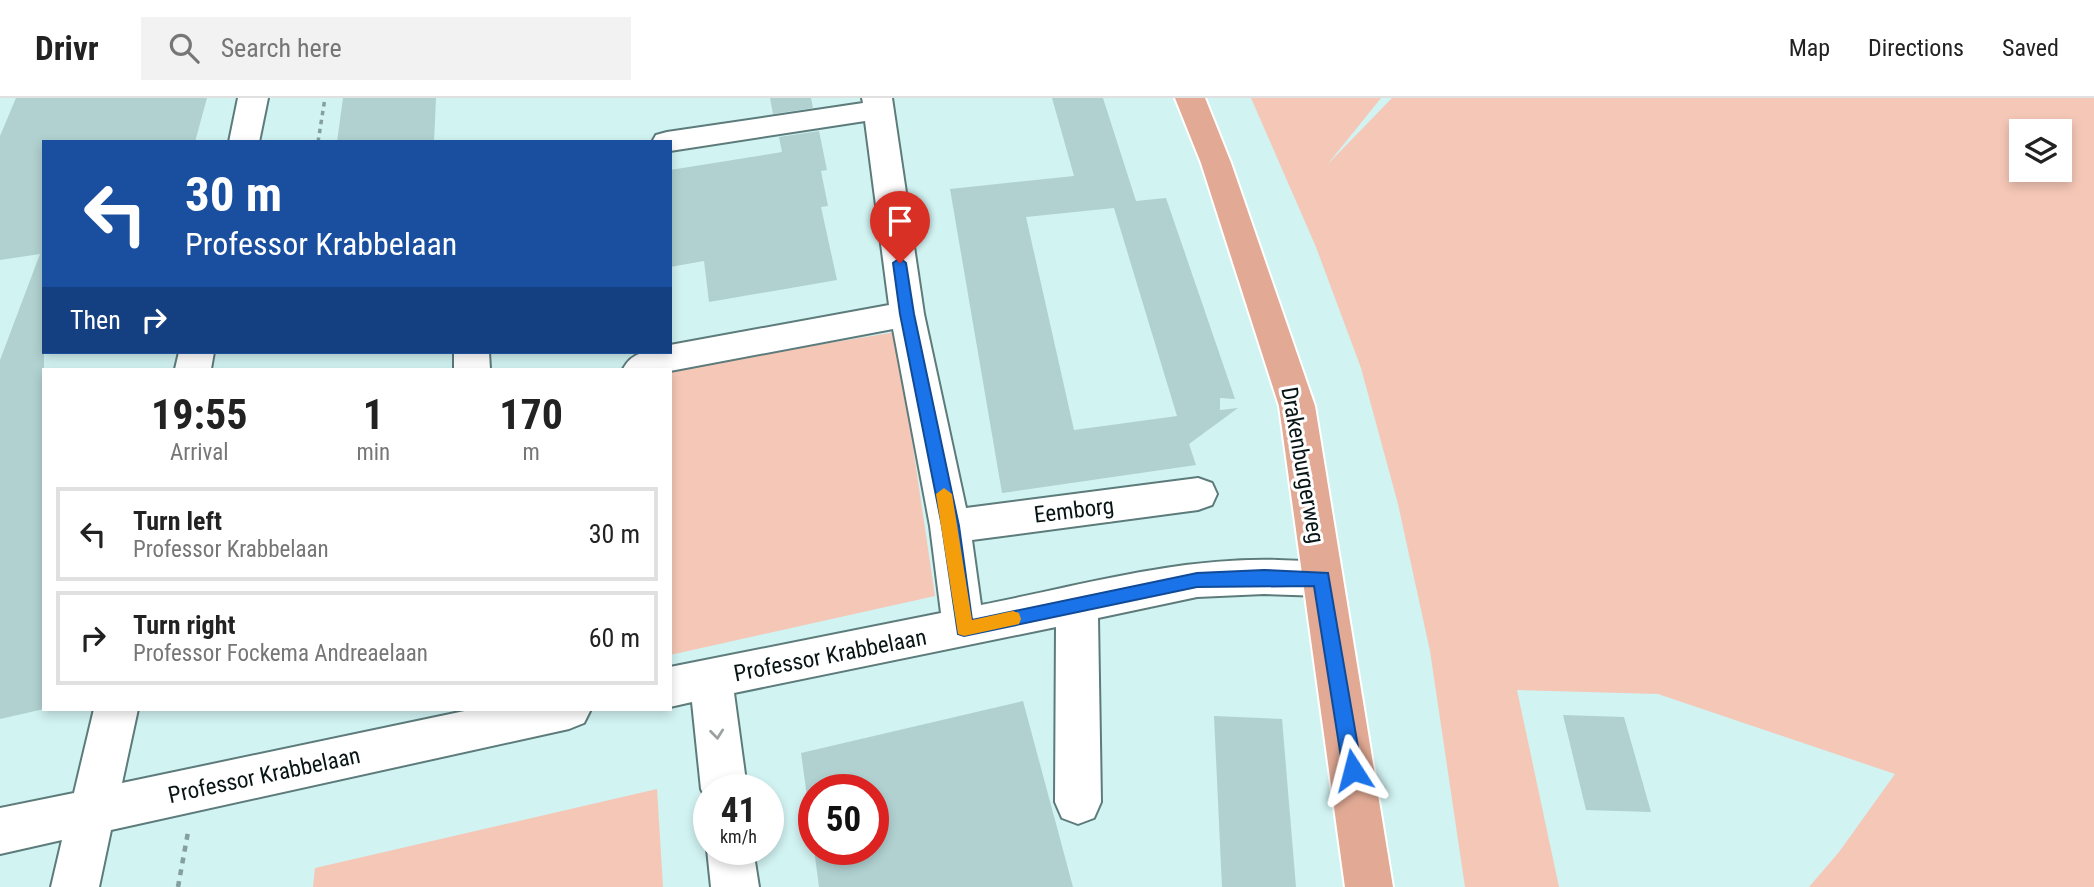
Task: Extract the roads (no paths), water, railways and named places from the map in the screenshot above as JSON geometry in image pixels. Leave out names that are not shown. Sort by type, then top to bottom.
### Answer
[{"type":"main road","name":"Drakenburgerweg","points":[[1191,98],[1216,163],[1297,406],[1369,887]]},
{"type":"street","points":[[244,140],[253,98]]},
{"type":"street","points":[[672,141],[877,104],[907,314],[950,526],[964,629]]},
{"type":"street","points":[[642,368],[653,361],[907,314]]},
{"type":"street","name":"Eemborg","points":[[950,526],[1198,494]]},
{"type":"street","name":"Professor Krabbelaan","points":[[691,683],[1197,580],[1264,577],[1322,579]]},
{"type":"street","points":[[1077,605],[1078,802]]},
{"type":"street","points":[[691,683],[719,774]]},
{"type":"street","points":[[75,887],[116,711]]},
{"type":"street","name":"Professor Krabbelaan","points":[[0,831],[560,711]]},
{"type":"street","points":[[732,865],[735,887]]}]
